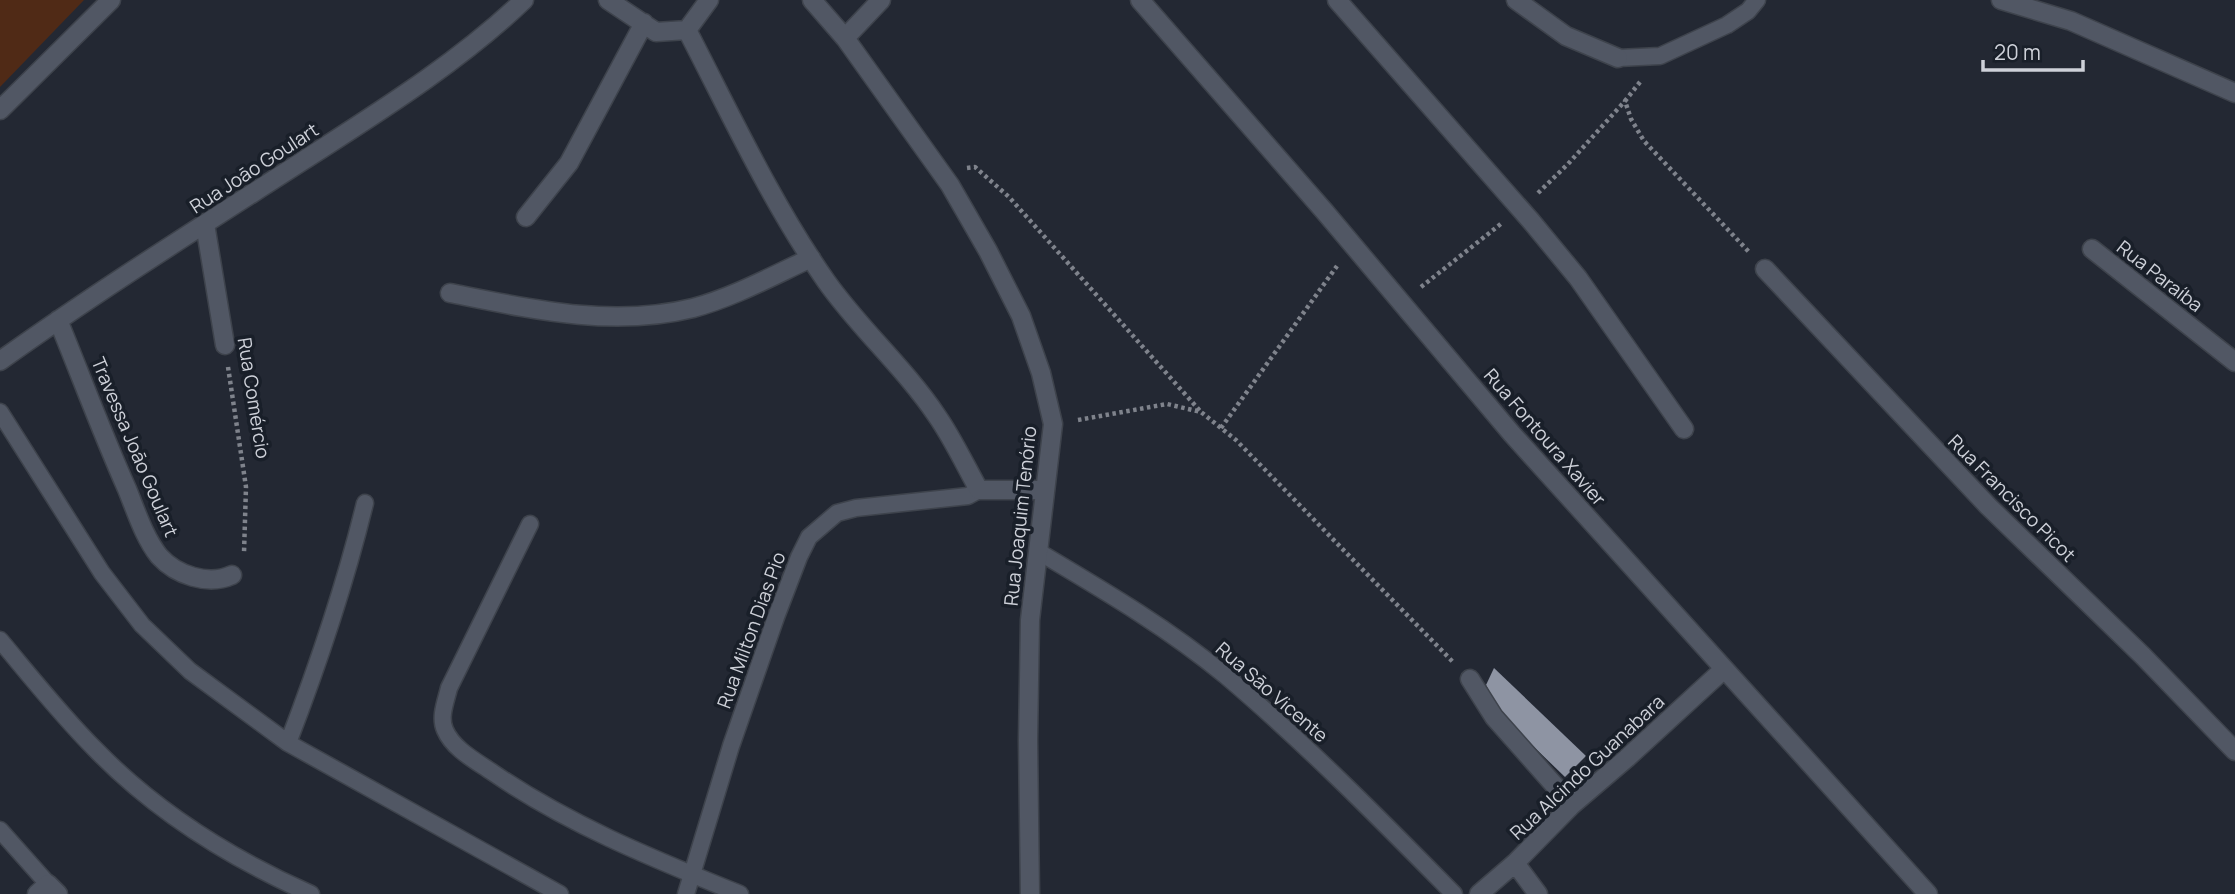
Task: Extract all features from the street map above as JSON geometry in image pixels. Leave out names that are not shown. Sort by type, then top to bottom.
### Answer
[{"type":"street","points":[[0,110],[111,0]]},
{"type":"street","name":"Rua Joāo Goulart","points":[[0,361],[58,320],[348,132],[439,69],[524,0]]},
{"type":"street","points":[[608,0],[656,32],[687,30]]},
{"type":"street","points":[[687,30],[709,0]]},
{"type":"street","name":"Rua Joaquim Tenório","points":[[812,0],[845,38],[939,171],[988,251],[1021,316],[1041,373],[1053,424],[1030,620],[1030,894]]},
{"type":"street","points":[[845,38],[881,0]]},
{"type":"street","name":"Rua Fontoura Xavier","points":[[1140,0],[1511,434],[1928,894]]},
{"type":"street","points":[[1337,0],[1521,209],[1578,278],[1684,429]]},
{"type":"street","points":[[1516,0],[1566,36],[1618,58]]},
{"type":"street","points":[[2001,0],[2071,20],[2235,93]]},
{"type":"street","points":[[526,216],[569,163],[645,23]]},
{"type":"street","points":[[687,30],[762,177],[811,258],[827,283],[885,349],[938,416],[979,490]]},
{"type":"street","name":"Rua Comércio","points":[[205,225],[225,345]]},
{"type":"street","name":"Rua Paraíba","points":[[2092,249],[2235,362]]},
{"type":"street","points":[[450,293],[532,310],[607,318],[655,314],[692,308],[733,295],[811,258]]},
{"type":"street","name":"Rua Francisco Picot","points":[[1765,269],[1988,506],[2143,656],[2235,751]]},
{"type":"street","name":"Travessa Joāo Goulart","points":[[58,320],[147,536],[159,555],[172,567],[193,576],[224,579],[232,575]]},
{"type":"street","name":"Rua Milton Dias Pio","points":[[979,490],[1045,490]]},
{"type":"street","name":"Rua Alcindo Guanabara","points":[[1479,894],[1515,863],[1572,805],[1723,670]]},
{"type":"street","points":[[1470,679],[1494,717],[1572,805]]},
{"type":"street","points":[[1515,863],[1538,894]]},
{"type":"lane","points":[[1618,58],[1660,56],[1727,25],[1757,0]]},
{"type":"lane","points":[[0,412],[102,573],[142,625],[190,671],[288,744],[559,894]]},
{"type":"lane","name":"Rua Milton Dias Pio","points":[[686,894],[731,746],[788,583],[809,537],[837,513],[856,508],[968,496],[979,490]]},
{"type":"lane","points":[[288,744],[334,615],[365,503]]},
{"type":"lane","points":[[530,524],[449,688],[443,709],[444,727],[451,740],[471,758],[528,797],[589,830],[740,894]]},
{"type":"lane","name":"Rua Sāo Vicente","points":[[1039,552],[1139,612],[1224,675],[1369,807],[1454,894]]},
{"type":"lane","points":[[0,640],[96,750],[133,785],[186,825],[260,871],[311,894]]},
{"type":"lane","points":[[0,831],[48,891]]},
{"type":"path","points":[[1401,303],[1521,209],[1568,164],[1625,101],[1660,56]]},
{"type":"path","points":[[1625,101],[1631,119],[1644,141],[1765,269]]},
{"type":"path","points":[[939,171],[975,167],[1009,197],[1201,412],[1236,440],[1470,679]]},
{"type":"path","points":[[1221,428],[1352,245]]},
{"type":"path","name":"Rua Comércio","points":[[225,345],[246,487],[246,549],[240,565],[232,575]]},
{"type":"path","points":[[1053,424],[1167,404],[1201,412]]},
{"type":"shaded area","points":[[0,0],[84,0],[0,87]]},
{"type":"building","points":[[1494,668],[1586,756],[1565,777],[1504,718],[1486,685]]}]
